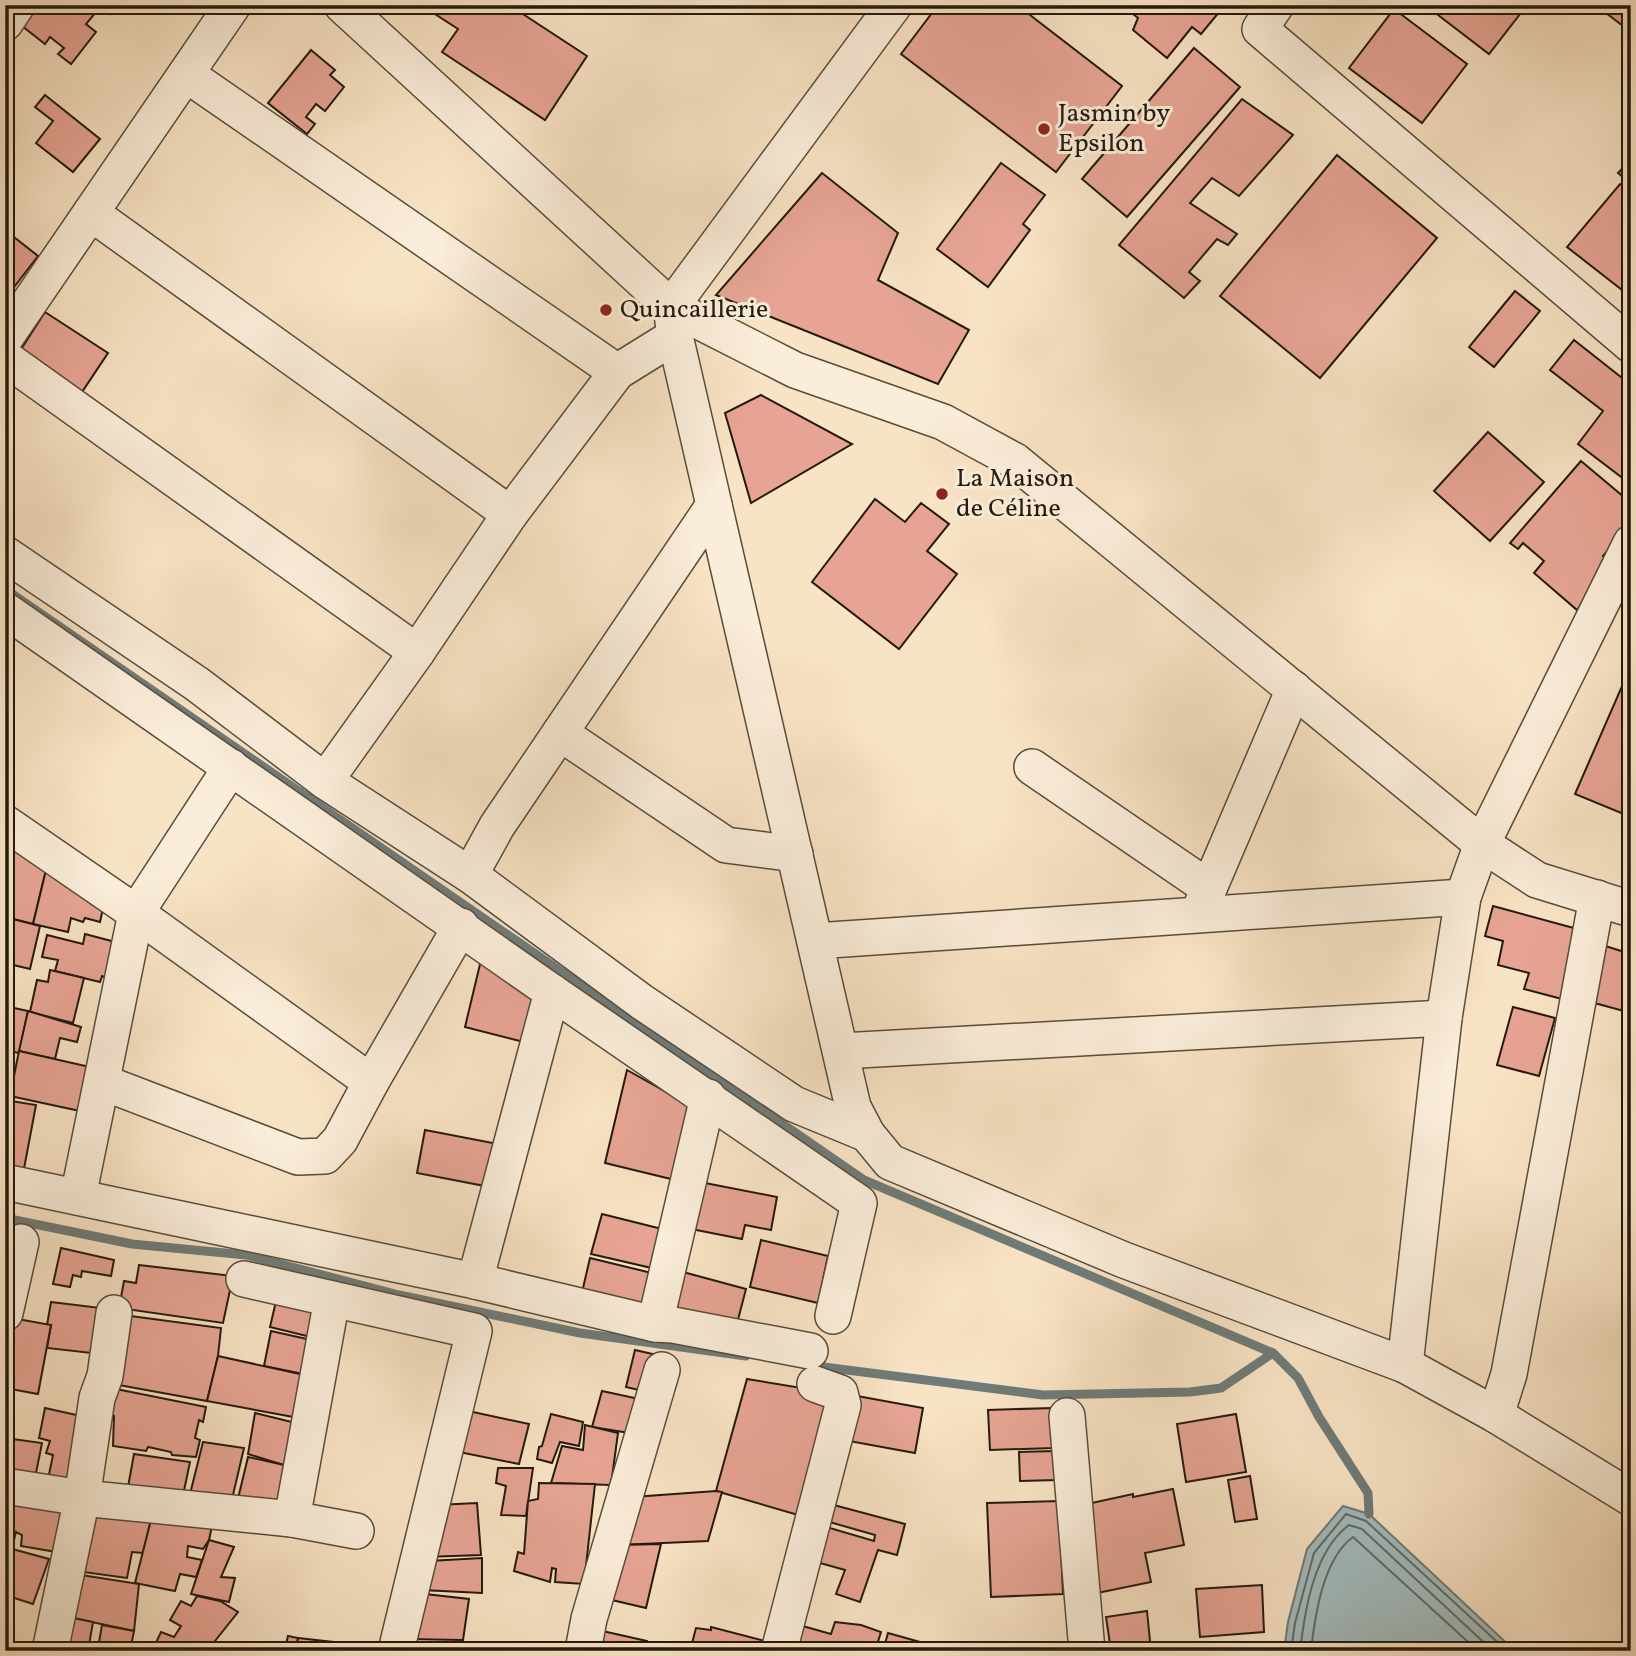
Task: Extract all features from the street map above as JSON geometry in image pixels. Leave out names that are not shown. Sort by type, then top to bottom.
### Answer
[{"type":"street","points":[[5,23],[18,5]]},
{"type":"street","points":[[5,338],[233,5]]},
{"type":"street","points":[[342,5],[673,322],[795,370],[943,422],[1015,461],[1482,844],[1537,880],[1631,909]]},
{"type":"street","points":[[325,781],[510,514],[617,372],[673,322],[894,5]]},
{"type":"street","points":[[1276,5],[1261,29],[1631,345]]},
{"type":"street","points":[[186,74],[617,372]]},
{"type":"street","points":[[91,213],[510,514]]},
{"type":"street","points":[[673,322],[853,1107],[867,1134],[890,1162],[1124,1260],[1405,1365],[1496,1415],[1631,1498]]},
{"type":"street","points":[[5,358],[416,652]]},
{"type":"street","points":[[470,875],[497,826],[714,505]]},
{"type":"street","points":[[1405,1365],[1444,1018],[1463,897],[1482,844],[1631,542]]},
{"type":"street","points":[[5,554],[197,684],[325,781],[470,875],[642,1002],[794,1104],[867,1134]]},
{"type":"street","points":[[5,610],[859,1203],[833,1316]]},
{"type":"street","points":[[1204,901],[1294,689]]},
{"type":"street","points":[[560,733],[726,845],[794,854]]},
{"type":"street","points":[[78,1197],[136,912],[231,767]]},
{"type":"street","points":[[1032,767],[1204,901]]},
{"type":"street","points":[[5,823],[136,912],[371,1082]]},
{"type":"street","points":[[815,941],[1204,901],[1463,897]]},
{"type":"street","points":[[1496,1415],[1509,1374],[1597,898]]},
{"type":"street","points":[[102,1082],[299,1157],[325,1156],[340,1140],[461,926]]},
{"type":"street","points":[[475,1280],[552,992]]},
{"type":"street","points":[[841,1051],[1444,1018]]},
{"type":"street","points":[[655,1324],[708,1097]]},
{"type":"street","points":[[5,1182],[475,1280],[655,1324],[673,1325],[813,1368],[839,1393],[843,1405],[779,1651]]},
{"type":"street","points":[[5,1313],[21,1242]]},
{"type":"street","points":[[244,1279],[474,1331],[396,1651]]},
{"type":"street","points":[[292,1519],[331,1299]]},
{"type":"street","points":[[50,1651],[82,1498],[93,1439],[95,1410],[105,1376],[114,1313]]},
{"type":"street","points":[[583,1651],[589,1619],[662,1370]]},
{"type":"street","points":[[1067,1416],[1087,1651]]},
{"type":"street","points":[[5,1486],[82,1498],[292,1519],[356,1531]]},
{"type":"water","points":[[1343,1506],[1369,1514],[1515,1651],[1284,1651],[1288,1622],[1307,1549]]},
{"type":"building","points":[[30,5],[118,5],[111,14],[101,6],[86,24],[96,32],[71,64],[58,54],[64,48],[50,37],[45,44],[17,22]]},
{"type":"building","points":[[421,5],[509,5],[587,56],[545,120],[442,52],[458,29]]},
{"type":"building","name":"Jasmin by Epsilon","points":[[938,5],[1017,5],[1122,86],[1056,172],[901,54]]},
{"type":"building","points":[[1122,5],[1225,5],[1201,34],[1192,27],[1167,58],[1133,30],[1138,18]]},
{"type":"building","points":[[1425,5],[1527,5],[1489,54]]},
{"type":"building","points":[[1612,5],[1631,5],[1631,32],[1606,13]]},
{"type":"building","points":[[1394,9],[1467,64],[1422,123],[1349,68]]},
{"type":"building","points":[[1194,48],[1240,87],[1127,217],[1082,179]]},
{"type":"building","points":[[311,50],[335,70],[330,75],[344,87],[325,111],[316,104],[306,117],[315,124],[307,134],[268,103]]},
{"type":"building","points":[[45,95],[100,139],[73,172],[36,143],[53,121],[35,107]]},
{"type":"building","points":[[1242,99],[1293,135],[1239,196],[1212,178],[1190,203],[1237,234],[1228,245],[1217,239],[1189,272],[1200,281],[1184,298],[1119,245]]},
{"type":"building","points":[[1337,155],[1437,238],[1320,378],[1220,296]]},
{"type":"building","points":[[1631,159],[1631,184],[1618,173]]},
{"type":"building","points":[[1001,163],[1045,195],[1023,224],[1030,230],[988,287],[937,249]]},
{"type":"building","points":[[822,173],[898,233],[878,280],[969,330],[938,384],[716,295]]},
{"type":"building","points":[[1620,184],[1631,192],[1631,297],[1567,247]]},
{"type":"building","points":[[5,230],[38,256],[11,291],[5,286]]},
{"type":"building","points":[[1515,291],[1540,311],[1494,367],[1469,347]]},
{"type":"building","points":[[45,312],[108,353],[82,392],[20,351]]},
{"type":"building","points":[[1574,340],[1631,385],[1629,483],[1578,444],[1603,411],[1550,370]]},
{"type":"building","points":[[761,395],[852,444],[751,503],[725,413]]},
{"type":"building","points":[[1488,432],[1544,482],[1490,541],[1434,491]]},
{"type":"building","points":[[1581,461],[1631,503],[1631,524],[1603,556],[1615,567],[1577,610],[1534,573],[1544,561],[1523,543],[1518,549],[1510,543]]},
{"type":"building","points":[[875,499],[905,522],[921,503],[949,524],[927,551],[957,574],[899,649],[812,582]]},
{"type":"building","points":[[1626,677],[1631,679],[1631,817],[1575,794]]},
{"type":"building","points":[[5,842],[46,870],[33,924],[5,917]]},
{"type":"building","points":[[46,870],[104,904],[100,922],[85,918],[83,922],[71,918],[68,932],[33,924]]},
{"type":"building","points":[[1493,906],[1581,930],[1562,999],[1524,989],[1529,973],[1498,965],[1503,941],[1485,936]]},
{"type":"building","points":[[5,917],[40,926],[30,969],[5,963]]},
{"type":"building","points":[[85,934],[119,943],[107,978],[102,976],[100,982],[55,971],[58,960],[42,957],[47,935],[83,944]]},
{"type":"building","points":[[1602,945],[1631,954],[1631,1013],[1587,1001]]},
{"type":"building","points":[[481,960],[533,999],[524,1042],[465,1027]]},
{"type":"building","points":[[50,970],[84,978],[73,1023],[30,1012],[37,980],[48,982]]},
{"type":"building","points":[[5,1006],[28,1011],[19,1053],[5,1050]]},
{"type":"building","points":[[1513,1007],[1555,1018],[1539,1076],[1497,1065]]},
{"type":"building","points":[[28,1011],[81,1027],[77,1042],[60,1038],[55,1059],[19,1051]]},
{"type":"building","points":[[19,1051],[90,1067],[80,1111],[10,1096]]},
{"type":"building","points":[[627,1070],[691,1106],[675,1180],[605,1163]]},
{"type":"building","points":[[5,1100],[36,1105],[23,1174],[5,1170]]},
{"type":"building","points":[[425,1130],[498,1144],[490,1187],[417,1173]]},
{"type":"building","points":[[700,1182],[777,1197],[771,1230],[745,1225],[742,1239],[691,1229]]},
{"type":"building","points":[[602,1214],[666,1230],[656,1269],[591,1254]]},
{"type":"building","points":[[761,1240],[828,1256],[818,1303],[750,1287]]},
{"type":"building","points":[[61,1248],[114,1260],[111,1276],[82,1271],[81,1277],[73,1275],[70,1287],[53,1284]]},
{"type":"building","points":[[590,1258],[660,1275],[649,1318],[580,1301]]},
{"type":"building","points":[[139,1265],[233,1276],[223,1323],[119,1308],[124,1281],[136,1283]]},
{"type":"building","points":[[683,1272],[746,1289],[734,1335],[671,1318]]},
{"type":"building","points":[[277,1297],[321,1307],[315,1338],[270,1327]]},
{"type":"building","points":[[51,1302],[109,1309],[100,1354],[47,1348]]},
{"type":"building","points":[[123,1315],[221,1328],[218,1356],[207,1401],[113,1384]]},
{"type":"building","points":[[12,1318],[51,1325],[38,1394],[5,1388],[5,1357]]},
{"type":"building","points":[[271,1331],[316,1341],[308,1375],[264,1366]]},
{"type":"building","points":[[635,1350],[657,1355],[648,1392],[626,1387]]},
{"type":"building","points":[[218,1356],[309,1376],[299,1418],[207,1401]]},
{"type":"building","points":[[747,1379],[838,1394],[805,1517],[716,1491]]},
{"type":"building","points":[[111,1388],[206,1407],[203,1422],[199,1420],[195,1438],[200,1440],[196,1457],[172,1455],[171,1452],[148,1447],[146,1451],[113,1446],[114,1416],[104,1412]]},
{"type":"building","points":[[602,1391],[644,1400],[636,1434],[592,1427]]},
{"type":"building","points":[[857,1396],[923,1408],[915,1453],[849,1441]]},
{"type":"building","points":[[45,1408],[90,1418],[72,1493],[46,1489],[53,1455],[46,1453],[50,1441],[39,1438]]},
{"type":"building","points":[[1052,1408],[1053,1448],[990,1450],[988,1410]]},
{"type":"building","points":[[459,1409],[529,1424],[519,1464],[449,1450]]},
{"type":"building","points":[[255,1413],[300,1424],[290,1467],[248,1454]]},
{"type":"building","points":[[551,1414],[583,1422],[579,1446],[560,1442],[552,1463],[537,1459]]},
{"type":"building","points":[[1236,1414],[1246,1472],[1186,1482],[1177,1424]]},
{"type":"building","points":[[585,1425],[618,1433],[611,1485],[551,1483],[562,1446],[583,1450]]},
{"type":"building","points":[[5,1438],[42,1443],[35,1478],[5,1482]]},
{"type":"building","points":[[203,1442],[244,1448],[229,1512],[187,1506]]},
{"type":"building","points":[[1055,1451],[1057,1480],[1020,1481],[1019,1452]]},
{"type":"building","points":[[134,1454],[190,1462],[181,1505],[126,1498]]},
{"type":"building","points":[[248,1457],[293,1467],[282,1513],[236,1507]]},
{"type":"building","points":[[498,1468],[533,1468],[526,1516],[501,1515],[506,1486],[496,1483]]},
{"type":"building","points":[[1250,1476],[1257,1519],[1235,1522],[1228,1480]]},
{"type":"building","points":[[539,1483],[595,1484],[584,1584],[555,1582],[556,1569],[552,1568],[550,1582],[514,1571],[518,1552],[524,1554],[528,1501],[538,1499]]},
{"type":"building","points":[[1173,1489],[1184,1545],[1145,1553],[1151,1582],[1097,1593],[1078,1506],[1133,1494],[1133,1497]]},
{"type":"building","points":[[722,1492],[708,1541],[619,1545],[633,1497]]},
{"type":"building","points":[[5,1494],[73,1506],[62,1553],[21,1546],[22,1535],[16,1532],[13,1544],[5,1543]]},
{"type":"building","points":[[1059,1501],[1063,1594],[991,1597],[987,1503]]},
{"type":"building","points":[[477,1503],[481,1555],[425,1557],[436,1505]]},
{"type":"building","points":[[830,1504],[905,1524],[897,1555],[878,1550],[860,1602],[836,1594],[845,1570],[813,1561],[823,1526],[874,1541],[875,1535],[826,1521]]},
{"type":"building","points":[[98,1508],[152,1516],[143,1553],[132,1552],[127,1578],[76,1571]]},
{"type":"building","points":[[152,1516],[212,1526],[209,1540],[203,1549],[188,1546],[187,1557],[202,1560],[196,1577],[180,1574],[175,1591],[135,1583]]},
{"type":"building","points":[[209,1540],[234,1547],[221,1577],[235,1578],[229,1602],[191,1594]]},
{"type":"building","points":[[661,1544],[646,1608],[599,1597],[619,1545]]},
{"type":"building","points":[[5,1547],[49,1559],[33,1604],[5,1595]]},
{"type":"building","points":[[482,1558],[482,1593],[422,1590],[428,1561]]},
{"type":"building","points":[[75,1574],[139,1584],[134,1631],[68,1617]]},
{"type":"building","points":[[1262,1585],[1264,1632],[1200,1637],[1196,1589]]},
{"type":"building","points":[[416,1593],[469,1599],[463,1640],[406,1639]]},
{"type":"building","points":[[197,1596],[220,1601],[238,1612],[207,1651],[152,1651],[161,1632],[174,1637],[181,1626],[170,1620],[181,1601],[191,1606]]},
{"type":"building","points":[[1147,1611],[1151,1651],[1111,1651],[1106,1617]]},
{"type":"building","points":[[68,1617],[93,1622],[89,1645],[98,1648],[102,1625],[134,1631],[130,1651],[60,1651]]},
{"type":"building","points":[[835,1622],[861,1625],[881,1632],[876,1648],[865,1645],[863,1651],[785,1651],[792,1623],[831,1634]]},
{"type":"building","points":[[711,1627],[780,1645],[778,1651],[690,1651],[696,1628],[711,1630]]},
{"type":"building","points":[[598,1630],[647,1641],[645,1651],[592,1651]]},
{"type":"building","points":[[888,1633],[952,1651],[883,1651]]},
{"type":"building","points":[[288,1636],[298,1638],[296,1651],[262,1651],[271,1642],[286,1644]]},
{"type":"building","points":[[298,1638],[342,1643],[341,1651],[296,1651]]},
{"type":"waterway","points":[[5,589],[864,1180],[1273,1353],[1298,1378],[1319,1417],[1368,1493],[1369,1514]]},
{"type":"waterway","points":[[5,1218],[132,1244],[246,1255],[399,1295],[580,1333],[746,1356]]},
{"type":"waterway","points":[[808,1365],[1043,1395],[1190,1392],[1221,1388],[1273,1353]]},
{"type":"place","name":"Jasmin by Epsilon","points":[[1044,129]]},
{"type":"place","name":"Quincaillerie","points":[[606,310]]},
{"type":"place","name":"La Maison de Céline","points":[[942,494]]}]
